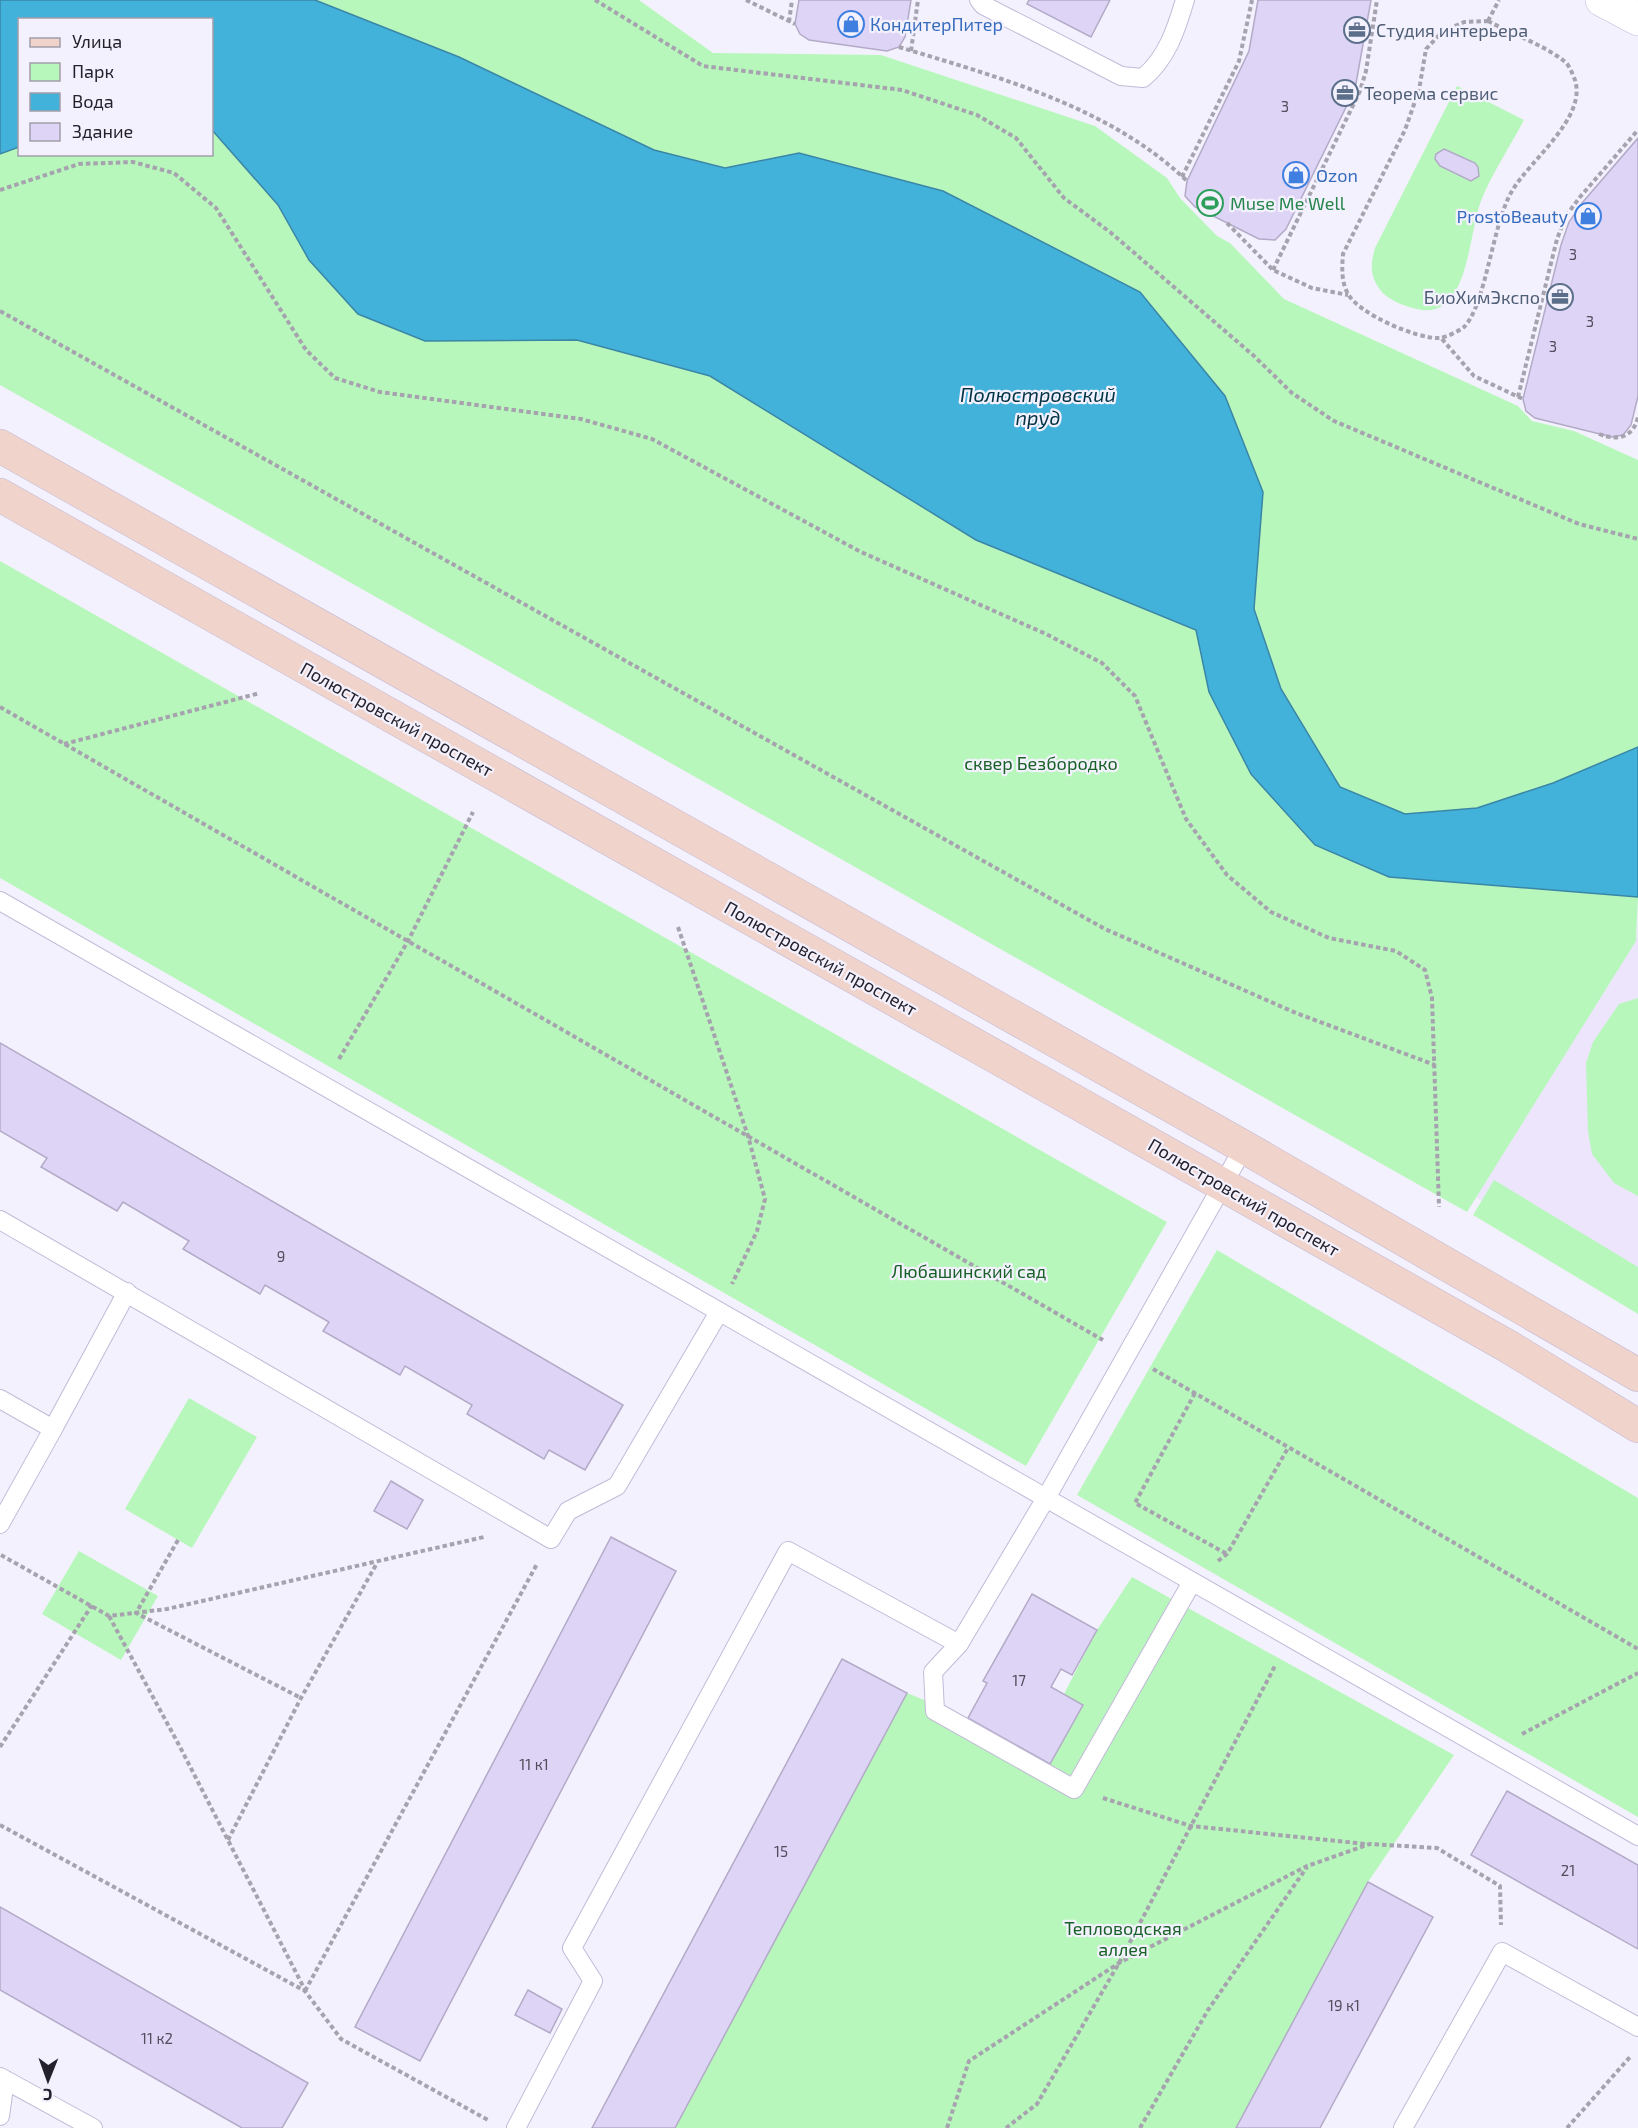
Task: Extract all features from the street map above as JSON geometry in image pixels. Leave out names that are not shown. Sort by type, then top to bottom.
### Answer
[{"type":"main road","points":[[0,446],[1244,1147],[1638,1376]]},
{"type":"main road","name":"Полюстровский проспект","points":[[0,495],[1509,1347],[1638,1426]]},
{"type":"street","points":[[1602,0],[1638,19]]},
{"type":"lane","points":[[979,0],[983,5],[1121,76],[1143,78],[1158,65],[1176,29],[1185,0]]},
{"type":"lane","points":[[0,901],[1638,1836]]},
{"type":"lane","points":[[1192,1582],[1074,1789],[935,1711],[933,1672],[959,1644],[1046,1498],[1244,1147]]},
{"type":"lane","points":[[0,1220],[551,1539],[567,1511],[617,1486],[719,1312]]},
{"type":"lane","points":[[0,1524],[126,1292]]},
{"type":"lane","points":[[0,1399],[53,1429]]},
{"type":"lane","points":[[516,2128],[593,1981],[572,1948],[788,1551],[959,1644]]},
{"type":"lane","points":[[1403,2128],[1502,1952],[1638,2027]]},
{"type":"lane","points":[[0,2116],[3,2078],[93,2128]]},
{"type":"path","points":[[595,0],[703,66],[902,90],[977,115],[1016,138],[1064,198],[1137,255],[1254,356],[1292,393],[1334,421],[1580,524],[1638,539]]},
{"type":"path","points":[[746,0],[795,24]]},
{"type":"path","points":[[789,22],[792,0]]},
{"type":"path","points":[[911,51],[918,0]]},
{"type":"path","points":[[1182,177],[1239,61],[1252,0]]},
{"type":"path","points":[[1273,270],[1360,92],[1366,71],[1377,0]]},
{"type":"path","points":[[1488,21],[1498,0]]},
{"type":"path","points":[[1488,21],[1566,62],[1576,82],[1577,99],[1570,119],[1512,190],[1498,223],[1476,307],[1464,327],[1442,339],[1417,335],[1362,310],[1348,295],[1341,275],[1343,254],[1405,130],[1419,90],[1426,49],[1442,32],[1464,22],[1488,21]]},
{"type":"path","points":[[899,47],[1057,100],[1128,136],[1187,181]]},
{"type":"path","points":[[1442,339],[1473,376],[1521,398],[1557,239],[1566,216],[1638,130]]},
{"type":"path","points":[[0,190],[79,164],[133,162],[174,172],[216,208],[306,350],[335,378],[380,392],[581,419],[652,439],[861,552],[1046,634],[1102,663],[1135,696],[1186,819],[1227,875],[1271,912],[1329,938],[1396,951],[1425,970],[1432,998],[1439,1207]]},
{"type":"path","points":[[1227,223],[1273,270],[1312,288],[1348,295]]},
{"type":"path","points":[[0,311],[1105,929],[1296,1013],[1435,1065]]},
{"type":"path","points":[[1599,434],[1619,438],[1629,434],[1636,427],[1638,417]]},
{"type":"path","points":[[64,744],[260,693]]},
{"type":"path","points":[[0,707],[1638,1649]]},
{"type":"path","points":[[323,1085],[408,941],[473,812]]},
{"type":"path","points":[[678,927],[748,1136],[765,1199],[757,1232],[719,1312]]},
{"type":"path","points":[[1195,1393],[1135,1503],[1227,1554]]},
{"type":"path","points":[[1192,1582],[1227,1554],[1288,1448]]},
{"type":"path","points":[[109,1616],[167,1609],[531,1526]]},
{"type":"path","points":[[305,1990],[551,1539]]},
{"type":"path","points":[[136,1613],[178,1540]]},
{"type":"path","points":[[0,1554],[109,1616],[305,1990],[341,2039],[492,2122]]},
{"type":"path","points":[[228,1840],[301,1698],[377,1562]]},
{"type":"path","points":[[0,1748],[93,1605]]},
{"type":"path","points":[[136,1613],[301,1698]]},
{"type":"path","points":[[1006,2128],[1037,2104],[1119,1963],[1290,1637]]},
{"type":"path","points":[[1490,1751],[1638,1674]]},
{"type":"path","points":[[1074,1789],[1191,1826],[1370,1844],[1437,1848],[1500,1886],[1502,1952]]},
{"type":"path","points":[[0,1825],[305,1990]]},
{"type":"path","points":[[947,2128],[969,2061],[1119,1963],[1307,1866],[1370,1844]]},
{"type":"path","points":[[1140,2128],[1208,2010],[1307,1866]]},
{"type":"path","points":[[1567,2128],[1638,2048]]},
{"type":"shaded area","points":[[1638,922],[1638,1294],[1476,1197],[1636,941]]},
{"type":"green space","points":[[315,0],[639,0],[713,53],[881,55],[1095,126],[1167,178],[1180,198],[1217,236],[1230,243],[1284,299],[1518,406],[1532,421],[1574,431],[1638,460],[1638,747],[1553,783],[1477,808],[1405,814],[1340,787],[1281,689],[1254,609],[1257,555],[799,153],[725,168],[654,150],[459,57]]},
{"type":"green space","points":[[1457,86],[1524,120],[1481,201],[1464,272],[1457,289],[1447,302],[1434,309],[1417,309],[1398,303],[1381,291],[1373,276],[1372,260],[1375,248]]},
{"type":"green space","name":"сквер Безбородко","points":[[213,131],[278,205],[309,260],[425,341],[577,340],[710,376],[976,540],[1196,630],[1209,692],[1251,774],[1315,845],[1389,877],[1638,897],[1636,941],[1467,1212],[0,385],[0,154],[18,147],[18,156],[213,156]]},
{"type":"green space","name":"Любашинский сад","points":[[0,561],[1167,1222],[1026,1466],[0,878]]},
{"type":"green space","points":[[1638,998],[1638,1196],[1614,1183],[1592,1154],[1588,1131],[1586,1063],[1593,1042],[1619,1004]]},
{"type":"green space","points":[[1494,1180],[1638,1267],[1638,1314],[1473,1215]]},
{"type":"green space","points":[[1217,1250],[1638,1498],[1638,1817],[1077,1495]]},
{"type":"green space","points":[[189,1398],[257,1437],[192,1548],[125,1509]]},
{"type":"green space","points":[[79,1551],[158,1596],[121,1660],[42,1614]]},
{"type":"green space","name":"Тепловодская аллея","points":[[1132,1577],[1454,1755],[1368,1882],[1236,2128],[675,2128],[907,1693],[968,1718],[1050,1764],[1083,1705],[1064,1694],[1097,1630]]},
{"type":"water","name":"Полюстровский пруд","points":[[0,0],[315,0],[459,57],[654,150],[725,168],[799,153],[943,191],[1140,292],[1225,396],[1263,492],[1254,609],[1281,689],[1340,787],[1405,814],[1477,808],[1553,783],[1638,747],[1638,897],[1389,877],[1315,845],[1251,774],[1209,692],[1196,630],[976,540],[710,376],[577,340],[425,341],[358,314],[309,260],[278,205],[213,131],[213,18],[18,18],[18,147],[0,154]]},
{"type":"building","points":[[799,0],[911,0],[905,37],[899,47],[887,51],[809,40],[800,34],[795,24]]},
{"type":"building","points":[[1029,0],[1110,0],[1091,37],[1027,4]]},
{"type":"building","points":[[1258,0],[1371,0],[1355,89],[1286,229],[1275,240],[1259,239],[1195,207],[1185,196],[1187,181],[1249,51]]},
{"type":"building","points":[[1638,138],[1638,396],[1631,425],[1623,435],[1612,437],[1535,418],[1526,411],[1523,399],[1561,245],[1569,222],[1582,203]]},
{"type":"building","points":[[1444,149],[1475,163],[1479,176],[1471,181],[1440,166],[1435,159],[1436,154]]},
{"type":"building","points":[[0,1043],[623,1405],[585,1470],[549,1450],[544,1459],[467,1414],[472,1405],[405,1366],[400,1375],[323,1331],[329,1322],[265,1285],[260,1294],[183,1249],[189,1241],[123,1202],[117,1211],[41,1167],[47,1158],[0,1131]]},
{"type":"building","points":[[391,1481],[423,1500],[407,1529],[374,1511]]},
{"type":"building","points":[[611,1537],[676,1571],[420,2061],[355,2027]]},
{"type":"building","points":[[1032,1594],[1097,1630],[1072,1675],[1061,1669],[1051,1687],[1083,1705],[1050,1764],[968,1718],[987,1683],[983,1681]]},
{"type":"building","points":[[842,1659],[907,1693],[675,2128],[592,2128]]},
{"type":"building","points":[[1507,1791],[1638,1865],[1638,1949],[1471,1855]]},
{"type":"building","points":[[1368,1882],[1433,1917],[1320,2128],[1236,2128]]},
{"type":"building","points":[[0,1907],[308,2083],[282,2128],[242,2128],[0,1990]]},
{"type":"building","points":[[528,1990],[562,2009],[550,2033],[515,2015]]},
{"type":"place","name":"КондитерПитер","points":[[851,24]]},
{"type":"place","name":"Студия интерьера","points":[[1357,30]]},
{"type":"place","name":"Теорема сервис","points":[[1345,93]]},
{"type":"place","name":"Ozon","points":[[1296,175]]},
{"type":"place","name":"Muse Me Well","points":[[1210,203]]},
{"type":"place","name":"ProstoBeauty","points":[[1588,216]]},
{"type":"place","name":"БиоХимЭкспо","points":[[1560,297]]}]
